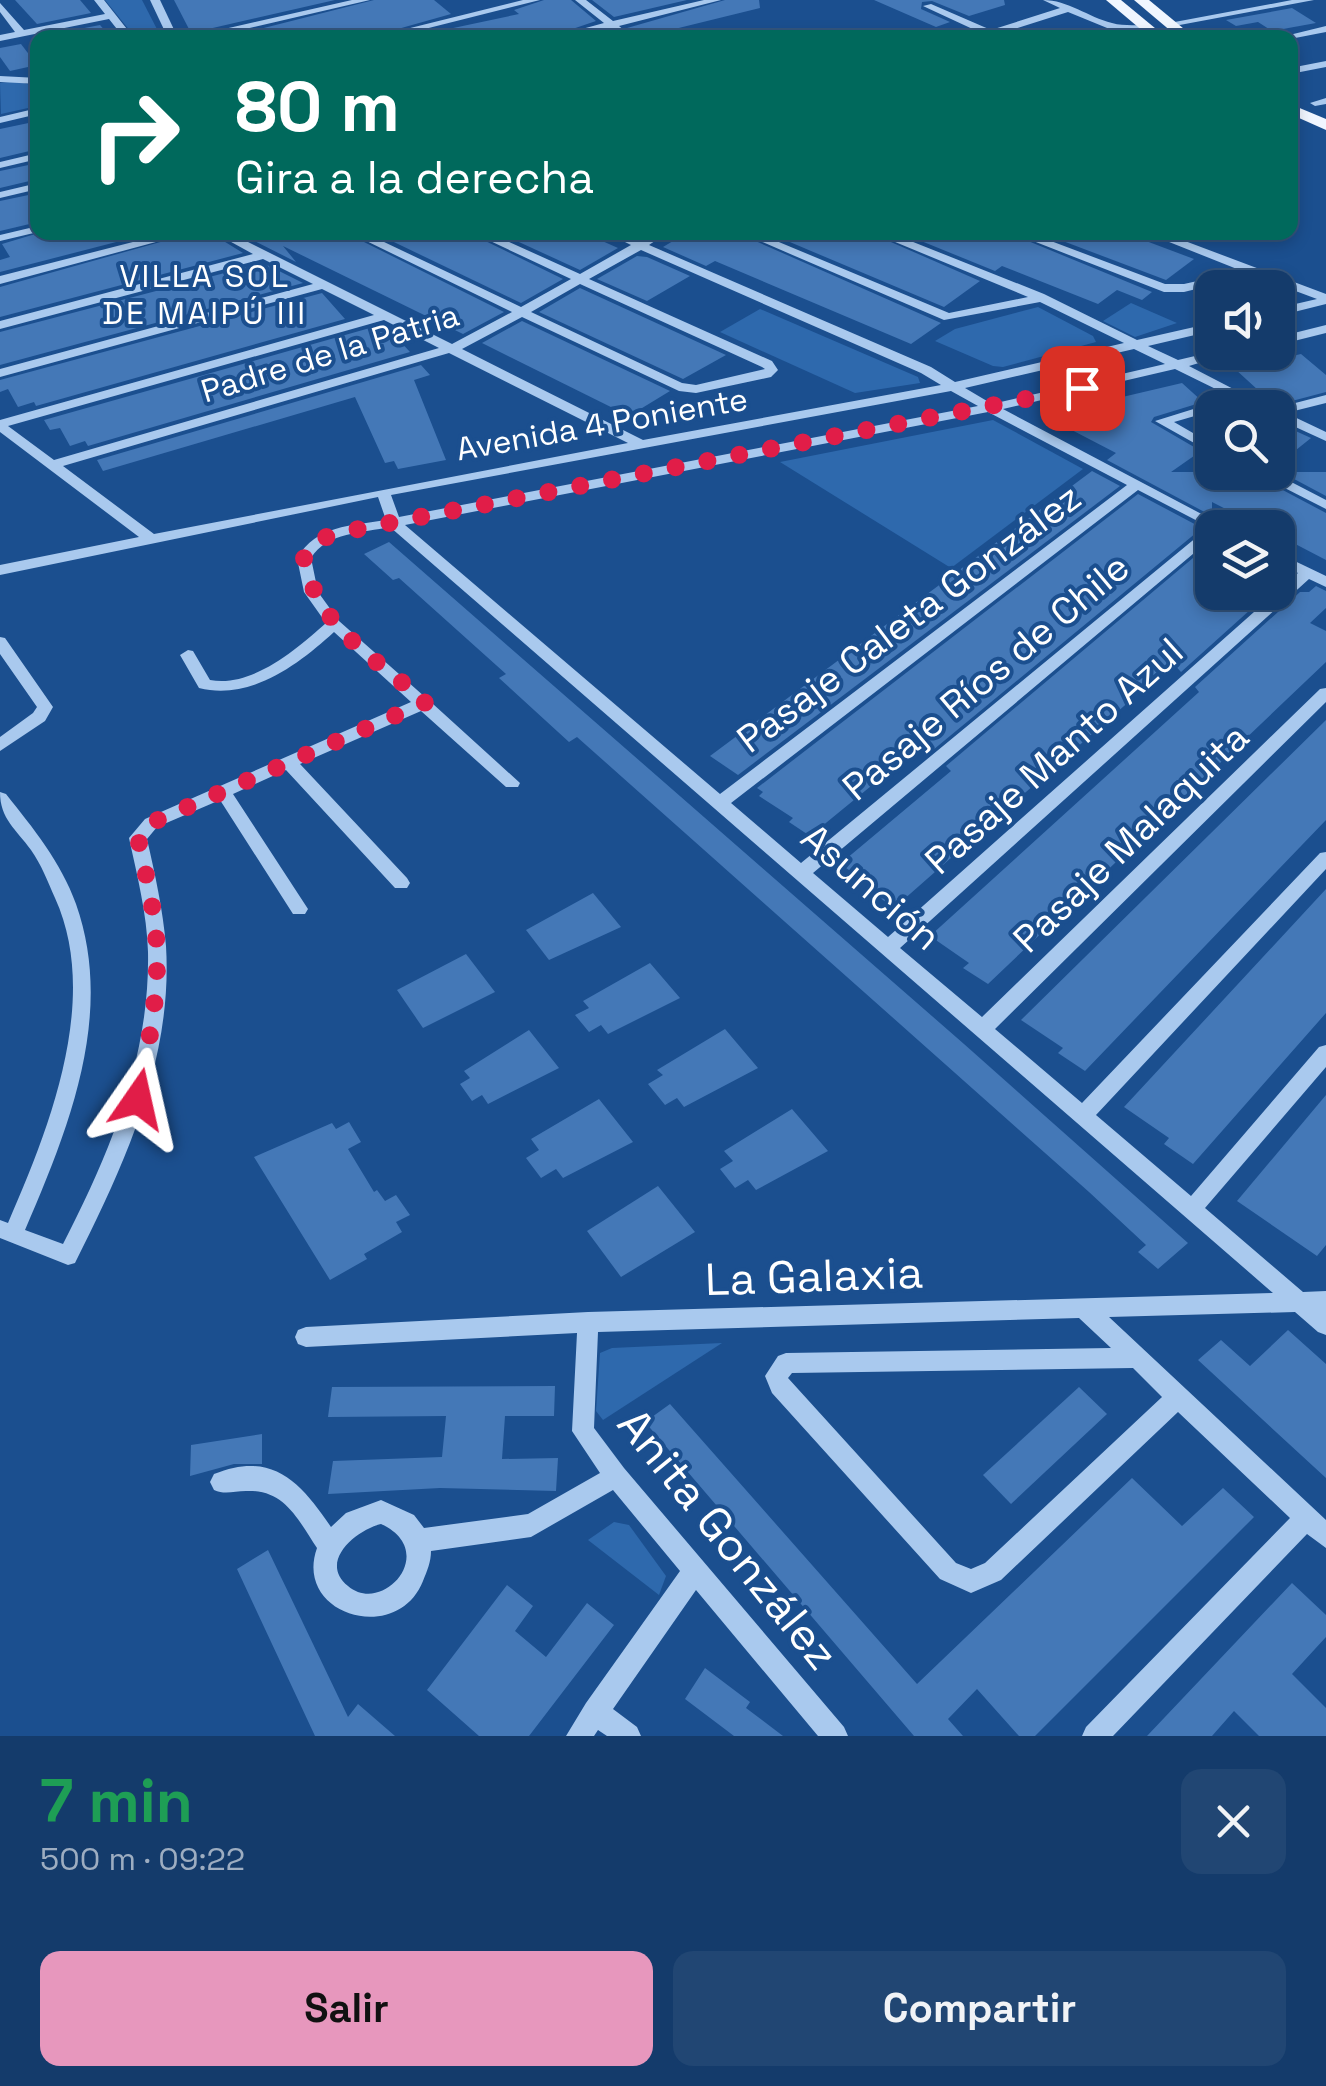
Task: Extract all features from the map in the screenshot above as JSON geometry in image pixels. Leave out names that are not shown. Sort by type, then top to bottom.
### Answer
[{"type":"main road","points":[[1113,0],[1146,28],[1158,30]]},
{"type":"main road","points":[[1141,0],[1163,30]]},
{"type":"main road","points":[[1298,94],[1322,104]]},
{"type":"main road","points":[[1298,112],[1326,125]]},
{"type":"street","points":[[154,0],[169,30]]},
{"type":"street","points":[[226,30],[365,0]]},
{"type":"street","points":[[480,0],[492,10]]},
{"type":"street","points":[[408,30],[536,0]]},
{"type":"street","points":[[580,0],[618,30]]},
{"type":"street","points":[[587,30],[716,0]]},
{"type":"street","points":[[1048,0],[1112,27],[1146,28]]},
{"type":"street","points":[[1169,30],[1308,0]]},
{"type":"street","points":[[0,6],[19,30]]},
{"type":"street","points":[[928,6],[984,30]]},
{"type":"street","points":[[0,38],[106,8],[123,30]]},
{"type":"street","points":[[1010,30],[1068,9]]},
{"type":"street","points":[[261,22],[264,30]]},
{"type":"street","points":[[1298,35],[1326,30]]},
{"type":"street","points":[[1298,69],[1326,64]]},
{"type":"street","points":[[0,79],[30,81]]},
{"type":"street","points":[[0,120],[30,112]]},
{"type":"street","points":[[0,165],[30,158]]},
{"type":"street","points":[[0,195],[30,188]]},
{"type":"street","points":[[0,238],[30,230]]},
{"type":"street","points":[[0,280],[157,240]]},
{"type":"street","points":[[233,240],[641,445]]},
{"type":"street","points":[[370,240],[683,388],[731,382],[772,370],[493,240]]},
{"type":"street","points":[[627,240],[926,370],[1195,516]]},
{"type":"street","name":"Padre de la Patria","points":[[52,465],[452,349],[649,240]]},
{"type":"street","points":[[763,240],[948,317],[1040,298]]},
{"type":"street","points":[[896,240],[1040,298],[1227,390]]},
{"type":"street","points":[[1036,240],[1164,288],[1195,285]]},
{"type":"street","points":[[1172,240],[1252,270]]},
{"type":"street","points":[[0,325],[264,256]]},
{"type":"street","points":[[0,373],[323,285]]},
{"type":"street","points":[[1295,287],[1326,299]]},
{"type":"street","points":[[1295,307],[1326,299]]},
{"type":"street","points":[[0,425],[385,316]]},
{"type":"street","points":[[1295,337],[1326,330]]},
{"type":"street","name":"Avenida 4 Poniente","points":[[0,570],[383,492],[955,386],[1195,331]]},
{"type":"street","name":"Avenida 4 Poniente","points":[[334,624],[311,592],[304,558],[313,543],[333,534],[990,408],[1195,361]]},
{"type":"street","points":[[1295,408],[1326,399]]},
{"type":"street","points":[[1195,412],[1162,421],[1195,439]]},
{"type":"street","points":[[1295,422],[1326,437]]},
{"type":"street","points":[[0,425],[152,540]]},
{"type":"street","name":"Pasaje Caleta González","points":[[720,804],[1137,484]]},
{"type":"street","points":[[1295,490],[1326,505]]},
{"type":"street","name":"Asunción","points":[[383,492],[394,523],[1326,1325]]},
{"type":"street","name":"Pasaje Ríos de Chile","points":[[801,873],[1195,546]]},
{"type":"street","points":[[1295,566],[1326,582]]},
{"type":"street","name":"Pasaje Manto Azul","points":[[888,948],[1308,572]]},
{"type":"street","points":[[188,655],[205,684],[222,688],[276,668],[301,653],[334,624],[426,702],[512,783]]},
{"type":"street","points":[[0,642],[45,707],[39,718],[0,745]]},
{"type":"street","name":"Pasaje Malaquita","points":[[982,1029],[1326,694]]},
{"type":"street","points":[[0,798],[34,840],[69,900],[78,937],[82,994],[71,1078],[43,1163],[6,1232],[68,1256],[114,1167],[138,1099],[153,1020],[157,954],[152,902],[138,838],[151,823],[426,702]]},
{"type":"street","points":[[289,763],[400,883]]},
{"type":"street","points":[[224,791],[300,909]]},
{"type":"street","points":[[1083,1116],[1326,858]]},
{"type":"street","points":[[1192,1210],[1326,1052]]},
{"type":"street","name":"La Galaxia","points":[[306,1338],[588,1322],[1326,1301]]},
{"type":"street","points":[[1082,1307],[1326,1536]]},
{"type":"street","name":"Anita González","points":[[588,1322],[583,1430],[616,1476],[835,1736]]},
{"type":"street","points":[[1136,1358],[786,1363],[776,1376],[780,1386],[948,1571],[971,1581],[993,1572],[1178,1397]]},
{"type":"street","points":[[222,1482],[260,1476],[286,1486],[330,1546],[329,1579],[337,1593],[356,1605],[388,1603],[411,1584],[419,1568],[419,1540],[403,1520],[381,1512],[351,1521],[330,1546]]},
{"type":"street","points":[[419,1540],[531,1525],[616,1476]]},
{"type":"street","points":[[1096,1736],[1307,1518]]},
{"type":"street","points":[[579,1736],[696,1569]]},
{"type":"street","points":[[595,1712],[628,1736]]},
{"type":"shaded area","points":[[105,0],[142,0],[157,30],[129,30]]},
{"type":"shaded area","points":[[18,81],[30,85],[30,108],[1,114],[0,83]]},
{"type":"shaded area","points":[[1131,303],[1177,323],[1135,337],[1103,321]]},
{"type":"shaded area","points":[[1038,307],[1093,336],[1096,342],[1003,367],[935,341],[955,329]]},
{"type":"shaded area","points":[[760,309],[918,377],[920,383],[855,393],[720,332]]},
{"type":"shaded area","points":[[993,420],[1083,469],[951,568],[780,462]]},
{"type":"shaded area","points":[[722,1343],[603,1420],[596,1411],[600,1353],[612,1348]]},
{"type":"shaded area","points":[[614,1522],[629,1525],[666,1576],[659,1595],[588,1540]]},
{"type":"building","points":[[15,0],[80,0],[91,13],[37,24]]},
{"type":"building","points":[[174,0],[335,0],[204,30],[189,30]]},
{"type":"building","points":[[374,0],[434,0],[451,14],[394,30],[256,30]]},
{"type":"building","points":[[544,0],[571,0],[596,21],[570,30],[444,30],[519,14],[514,10]]},
{"type":"building","points":[[592,0],[687,0],[614,17]]},
{"type":"building","points":[[725,0],[759,0],[760,8],[671,30],[627,28]]},
{"type":"building","points":[[874,0],[1004,0],[1005,5],[969,16],[932,1],[922,2],[921,9],[950,22],[936,27]]},
{"type":"building","points":[[1292,8],[1316,23],[1270,30],[1258,22],[1236,26],[1226,20]]},
{"type":"building","points":[[100,25],[104,30],[74,30]]},
{"type":"building","points":[[21,44],[30,56],[30,67],[10,71],[0,57],[0,48]]},
{"type":"building","points":[[30,123],[30,151],[0,158],[0,129]]},
{"type":"building","points":[[30,165],[30,181],[0,188],[0,171]]},
{"type":"building","points":[[30,195],[30,224],[0,231],[0,201]]},
{"type":"building","points":[[30,236],[30,240],[124,240],[0,272],[0,260],[10,257],[2,244]]},
{"type":"building","points":[[167,240],[222,240],[243,253],[0,317],[0,287]]},
{"type":"building","points":[[253,240],[360,240],[504,312],[463,334],[283,246],[296,262]]},
{"type":"building","points":[[390,240],[483,240],[563,279],[521,303]]},
{"type":"building","points":[[514,240],[600,240],[618,248],[580,270]]},
{"type":"building","points":[[675,240],[753,240],[941,323],[911,344],[715,261],[706,266],[663,247]]},
{"type":"building","points":[[785,240],[886,240],[980,281],[944,307]]},
{"type":"building","points":[[919,240],[1025,240],[1152,292],[1142,300],[1117,290],[1098,304],[1002,266],[995,271]]},
{"type":"building","points":[[1060,240],[1143,240],[1194,259],[1166,280]]},
{"type":"building","points":[[637,256],[690,276],[647,301],[597,279]]},
{"type":"building","points":[[263,263],[303,283],[0,365],[0,332]]},
{"type":"building","points":[[580,288],[726,355],[683,379],[539,312]]},
{"type":"building","points":[[322,293],[345,319],[36,406],[34,402],[18,407],[8,389],[0,392],[0,380]]},
{"type":"building","points":[[522,321],[670,391],[629,416],[482,343]]},
{"type":"building","points":[[384,324],[410,352],[88,446],[85,441],[70,446],[60,428],[50,430],[44,420]]},
{"type":"building","points":[[1301,354],[1326,375],[1326,392],[1295,400],[1295,390],[1258,390],[1236,370],[1295,370],[1295,355]]},
{"type":"building","points":[[421,365],[430,375],[414,380],[446,460],[398,469],[394,461],[385,463],[355,397],[103,471],[97,460]]},
{"type":"building","points":[[1182,383],[1195,395],[1195,404],[1154,417],[1151,422],[1195,448],[1195,455],[1171,472],[1195,472],[1195,490],[1283,490],[1326,513],[1326,560],[1295,544],[1295,510],[1228,510],[1212,502],[1212,510],[1201,510],[1107,460],[1116,453],[1064,426],[1101,402]]},
{"type":"building","points":[[1295,431],[1311,438],[1295,450]]},
{"type":"building","points":[[1092,471],[1120,486],[738,775],[710,756]]},
{"type":"building","points":[[1295,472],[1326,472],[1326,496],[1295,479]]},
{"type":"building","points":[[1138,494],[1195,524],[1195,534],[933,750],[926,741],[810,836],[789,822],[793,818],[759,796],[763,792],[757,788]]},
{"type":"building","points":[[389,542],[1188,1243],[1158,1269],[1138,1252],[1146,1245],[1089,1192],[577,737],[569,742],[499,678],[506,674],[399,578],[393,580],[364,554]]},
{"type":"building","points":[[1195,556],[1195,610],[1250,610],[1181,672],[1173,663],[894,908],[872,892],[876,888],[840,864],[951,771],[946,766]]},
{"type":"building","points":[[1316,586],[1326,591],[1326,608],[1310,623],[1326,631],[1326,662],[988,984],[963,968],[969,963],[930,936],[1199,692],[1195,687],[1280,610],[1295,610],[1295,597],[1300,592],[1309,592]]},
{"type":"building","points":[[1326,720],[1326,820],[1085,1071],[1058,1053],[1063,1048],[1021,1020]]},
{"type":"building","points":[[1326,889],[1326,1013],[1193,1164],[1164,1144],[1169,1138],[1124,1107]]},
{"type":"building","points":[[593,893],[621,927],[549,960],[526,930]]},
{"type":"building","points":[[466,954],[495,992],[423,1028],[397,990]]},
{"type":"building","points":[[650,963],[680,998],[608,1034],[601,1025],[589,1032],[575,1015],[589,1008],[583,1001]]},
{"type":"building","points":[[725,1029],[758,1068],[684,1107],[677,1098],[665,1105],[648,1084],[663,1075],[657,1070]]},
{"type":"building","points":[[529,1030],[559,1068],[488,1104],[482,1095],[472,1101],[460,1084],[470,1078],[464,1071]]},
{"type":"building","points":[[1326,1095],[1326,1245],[1317,1256],[1237,1201]]},
{"type":"building","points":[[599,1099],[633,1142],[563,1178],[556,1169],[541,1178],[526,1158],[539,1150],[531,1139]]},
{"type":"building","points":[[792,1109],[828,1151],[756,1190],[748,1180],[735,1188],[720,1169],[733,1161],[724,1151]]},
{"type":"building","points":[[349,1122],[361,1142],[348,1149],[374,1192],[377,1190],[385,1201],[396,1195],[410,1215],[396,1222],[402,1232],[364,1254],[367,1259],[330,1280],[254,1157],[332,1123],[336,1129]]},
{"type":"building","points":[[658,1186],[695,1232],[621,1277],[587,1231]]},
{"type":"building","points":[[1288,1330],[1326,1364],[1326,1478],[1198,1360],[1221,1340],[1250,1366]]},
{"type":"building","points":[[555,1386],[554,1416],[505,1416],[502,1459],[558,1458],[556,1491],[440,1488],[328,1494],[333,1461],[442,1457],[446,1416],[328,1417],[332,1387]]},
{"type":"building","points":[[1079,1387],[1107,1414],[1011,1504],[983,1475]]},
{"type":"building","points":[[670,1404],[917,1684],[1132,1478],[1182,1526],[1223,1488],[1254,1517],[1035,1736],[1019,1736],[977,1689],[948,1719],[963,1736],[914,1736],[645,1422]]},
{"type":"building","points":[[262,1434],[262,1464],[234,1464],[190,1476],[191,1445]]},
{"type":"building","points":[[268,1550],[348,1717],[358,1704],[395,1736],[315,1736],[237,1569]]},
{"type":"building","points":[[1292,1583],[1326,1615],[1326,1637],[1292,1674],[1326,1708],[1326,1736],[1259,1736],[1234,1711],[1212,1736],[1147,1736]]},
{"type":"building","points":[[507,1585],[533,1606],[515,1631],[546,1657],[587,1603],[614,1625],[529,1736],[479,1736],[427,1690]]},
{"type":"building","points":[[705,1668],[750,1702],[746,1708],[783,1736],[734,1736],[685,1699]]},
{"type":"district","name":"VILLA SOL DE MAIPÚ III","points":[[205,294]]},
{"type":"route","points":[[138,1099],[153,1020],[157,954],[152,902],[138,838],[141,831],[151,823],[426,702],[334,624],[311,592],[304,558],[318,539],[1082,388]]}]
